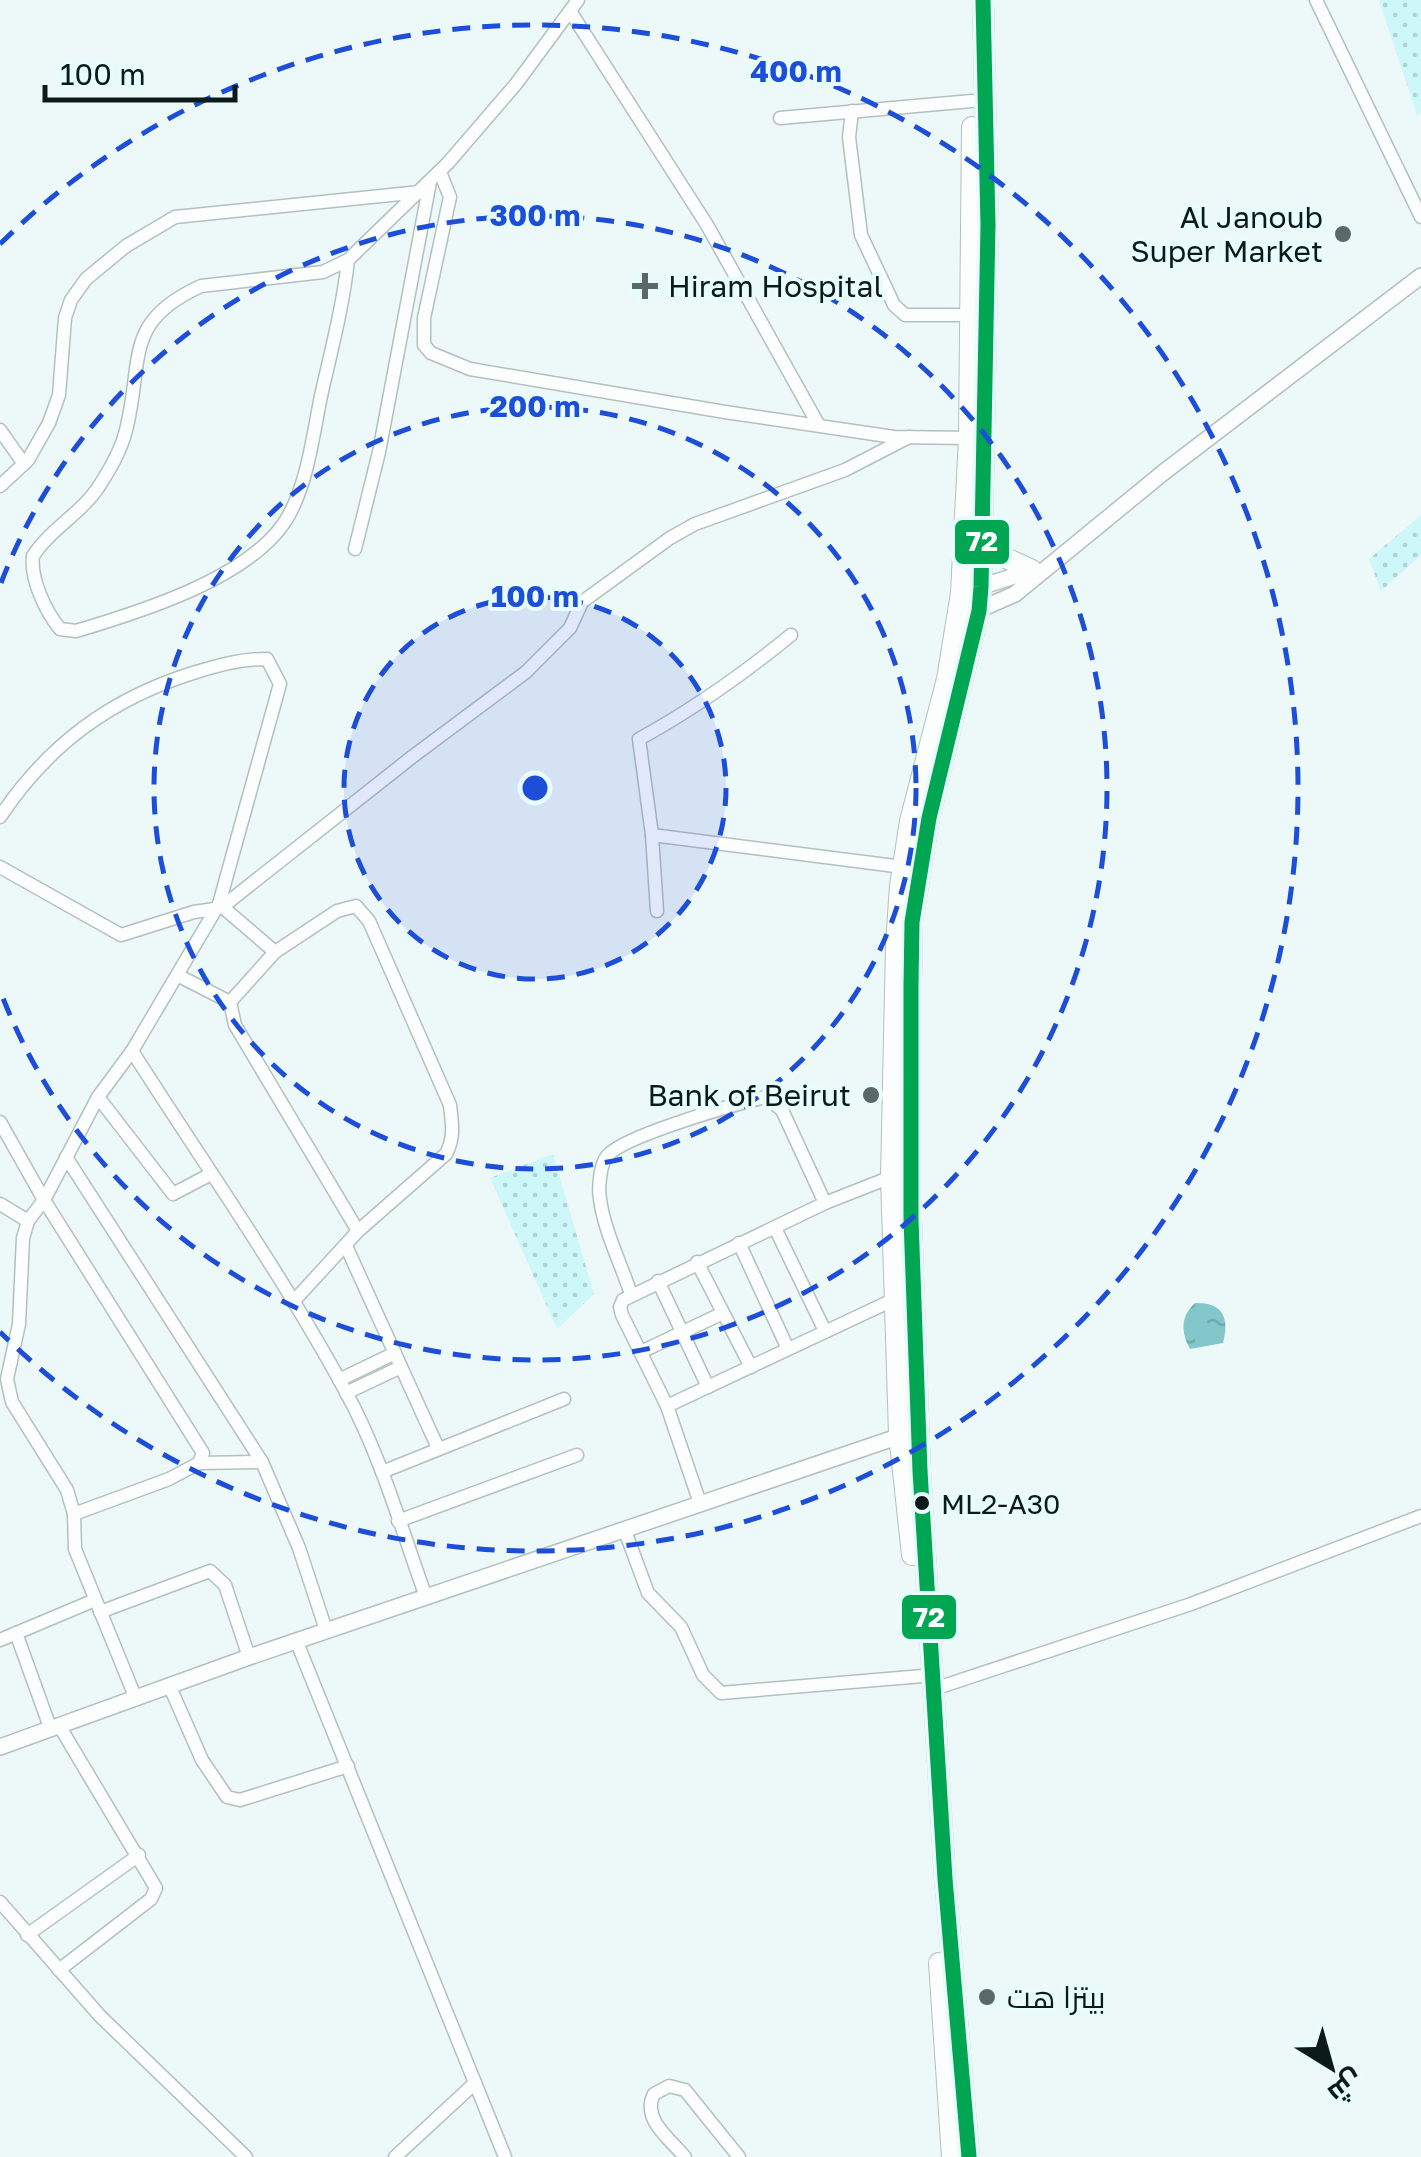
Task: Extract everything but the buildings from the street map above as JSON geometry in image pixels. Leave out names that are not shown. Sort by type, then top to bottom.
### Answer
[{"type":"highway","points":[[971,0],[971,590]]},
{"type":"highway","points":[[910,1433],[912,922],[982,547],[988,225],[983,0]]},
{"type":"highway","points":[[982,547],[1037,570]]},
{"type":"highway","points":[[952,2157],[927,1789],[928,1682],[920,1471],[910,1433],[894,1298],[891,1177],[896,962],[903,866],[910,822],[968,614]]},
{"type":"highway","points":[[928,1682],[969,2157]]},
{"type":"main road","points":[[968,614],[1015,594],[1037,570],[1421,276]]},
{"type":"main road","points":[[971,590],[1037,570]]},
{"type":"main road","points":[[1,1744],[55,1729],[296,1640],[910,1433]]},
{"type":"street","points":[[1316,1],[1421,216]]},
{"type":"street","points":[[348,260],[340,319],[307,462],[295,502],[281,526],[259,549],[172,600],[76,631],[60,629],[46,607],[35,577],[33,556],[78,514],[100,486],[118,451],[126,430],[138,345],[149,323],[184,294],[201,286],[323,272],[348,260],[430,182],[516,84],[574,6],[706,224],[818,424]]},
{"type":"street","points":[[780,118],[972,101]]},
{"type":"street","points":[[852,112],[849,137],[862,235],[894,305],[906,315],[970,315]]},
{"type":"street","points":[[356,549],[380,452],[430,182]]},
{"type":"street","points":[[0,486],[24,464],[42,439],[59,395],[70,300],[86,279],[126,246],[175,217],[430,182],[450,197],[424,318],[424,345],[432,353],[487,372],[726,412],[909,437],[969,438]]},
{"type":"street","points":[[0,430],[24,464]]},
{"type":"street","points":[[0,867],[121,935],[219,907],[526,672],[570,628],[582,602],[670,538],[695,524],[845,470],[909,437]]},
{"type":"street","points":[[657,911],[652,835],[638,739],[724,688],[791,635]]},
{"type":"street","points":[[0,817],[38,766],[115,704],[171,680],[238,659],[268,659],[280,684],[219,907],[132,1051],[98,1097],[44,1200],[28,1220],[23,1238],[19,1324],[8,1364],[8,1388],[12,1402],[67,1490],[74,1514],[76,1549],[136,1699]]},
{"type":"street","points":[[652,835],[903,866]]},
{"type":"street","points":[[230,1002],[275,952],[337,910],[356,906],[363,912],[421,1034],[450,1104],[452,1143],[446,1154],[358,1231],[292,1302]]},
{"type":"street","points":[[219,907],[275,952]]},
{"type":"street","points":[[179,976],[230,1002]]},
{"type":"street","points":[[230,1002],[235,1025],[358,1231]]},
{"type":"street","points":[[132,1051],[346,1392],[382,1472],[426,1597]]},
{"type":"street","points":[[631,1294],[600,1200],[603,1163],[606,1156],[622,1146],[766,1096],[782,1110],[825,1202]]},
{"type":"street","points":[[98,1097],[168,1191],[173,1194],[211,1174]]},
{"type":"street","points":[[0,1122],[44,1200],[202,1449],[199,1463]]},
{"type":"street","points":[[66,1157],[262,1462],[300,1548],[326,1630]]},
{"type":"street","points":[[700,1503],[667,1406],[620,1306],[623,1300],[825,1202],[891,1177]]},
{"type":"street","points":[[0,1204],[28,1220]]},
{"type":"street","points":[[775,1228],[826,1331]]},
{"type":"street","points":[[739,1243],[788,1349]]},
{"type":"street","points":[[346,1246],[438,1448]]},
{"type":"street","points":[[697,1262],[751,1367]]},
{"type":"street","points":[[658,1281],[708,1387]]},
{"type":"street","points":[[667,1406],[894,1298]]},
{"type":"street","points":[[643,1351],[723,1312]]},
{"type":"street","points":[[338,1380],[398,1360]]},
{"type":"street","points":[[346,1392],[398,1360]]},
{"type":"street","points":[[382,1472],[564,1399]]},
{"type":"street","points":[[398,1521],[577,1455]]},
{"type":"street","points":[[74,1514],[168,1479],[199,1463],[262,1462]]},
{"type":"street","points":[[626,1531],[648,1593],[681,1627],[702,1675],[721,1693],[928,1682],[1191,1604],[1421,1516]]},
{"type":"street","points":[[0,1640],[210,1571],[221,1578],[248,1657]]},
{"type":"street","points":[[16,1633],[55,1729],[156,1888],[151,1899],[59,1970]]},
{"type":"street","points":[[296,1640],[505,2157]]},
{"type":"street","points":[[170,1688],[202,1760],[226,1797],[240,1800],[348,1766]]},
{"type":"street","points":[[28,1935],[139,1856]]},
{"type":"street","points":[[0,1902],[100,2016],[246,2157]]},
{"type":"street","points":[[396,2157],[474,2083]]},
{"type":"street","points":[[685,2157],[657,2125],[650,2110],[654,2094],[669,2086],[685,2090],[740,2157]]},
{"type":"shaded area","points":[[1379,0],[1421,0],[1421,113],[1417,115]]},
{"type":"shaded area","points":[[1421,515],[1421,555],[1381,591],[1369,559]]},
{"type":"shaded area","points":[[553,1154],[594,1294],[557,1329],[490,1178]]},
{"type":"water","points":[[1195,1303],[1212,1305],[1222,1313],[1223,1343],[1190,1349],[1184,1325]]},
{"type":"transit line","name":"72","points":[[969,2157],[945,1879],[920,1471],[911,1219],[911,985],[912,922],[929,818],[979,611],[981,587],[988,225],[983,0]]},
{"type":"place","name":"Al Janoub Super Market","points":[[1343,234]]},
{"type":"place","name":"Hiram Hospital","points":[[645,286]]},
{"type":"place","name":"Bank of Beirut","points":[[871,1095]]},
{"type":"place","name":"ML2-A30","points":[[922,1503]]},
{"type":"place","name":"بيتزا هت","points":[[987,1997]]}]
